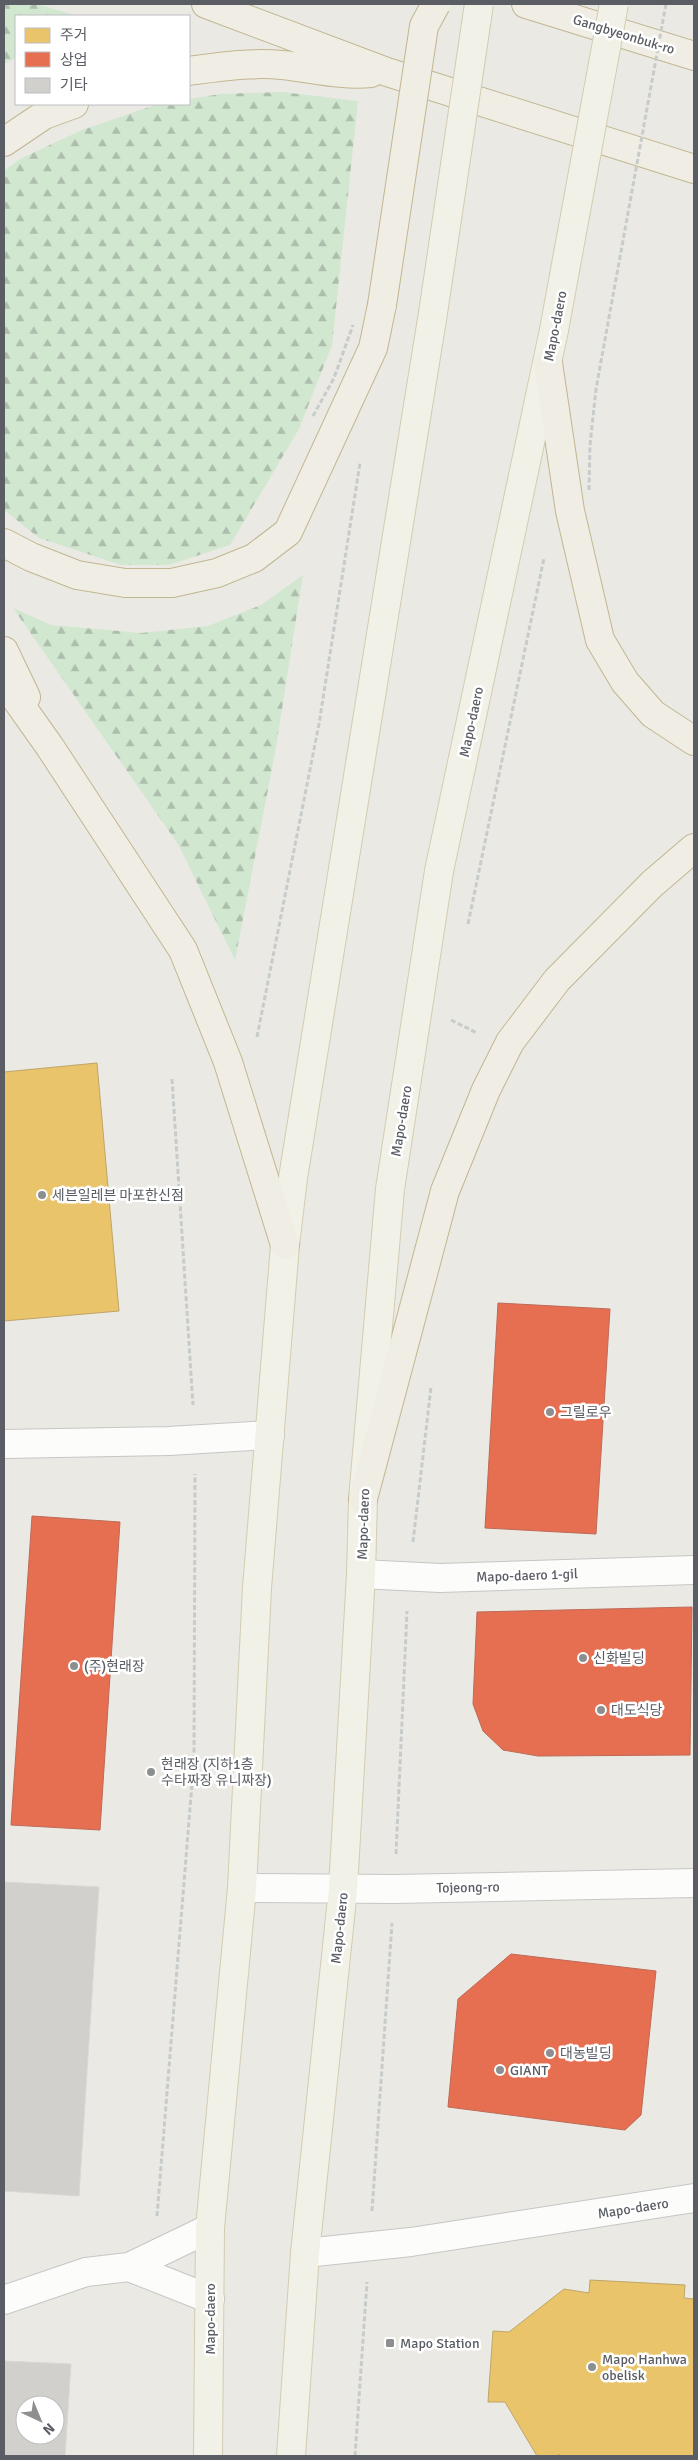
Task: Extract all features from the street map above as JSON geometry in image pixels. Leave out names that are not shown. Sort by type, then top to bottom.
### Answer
[{"type":"highway","points":[[206,4],[387,72],[694,170]]},
{"type":"highway","points":[[4,543],[31,557],[77,575],[125,583],[172,583],[217,573],[254,558],[288,532],[373,348],[382,305],[424,26],[436,4]]},
{"type":"highway","name":"Gangbyeonbuk-ro","points":[[526,4],[694,56]]},
{"type":"highway","points":[[190,71],[236,65],[280,65],[348,75],[387,72]]},
{"type":"highway","points":[[4,142],[44,114],[71,105]]},
{"type":"highway","points":[[548,363],[570,511],[600,640],[625,682],[653,714],[694,741]]},
{"type":"highway","points":[[4,651],[50,746]]},
{"type":"highway","points":[[4,682],[50,746],[183,950],[228,1062],[285,1245]]},
{"type":"highway","points":[[363,1499],[445,1191],[486,1090],[506,1049],[557,980],[652,884],[694,848]]},
{"type":"main road","name":"Mapo-daero","points":[[208,2456],[210,2228],[242,1888],[257,1588],[285,1245],[296,1158],[433,313],[478,4]]},
{"type":"main road","name":"Mapo-daero","points":[[291,2456],[305,2253],[344,1889],[361,1574],[363,1499],[390,1189],[439,871],[548,363],[614,4]]},
{"type":"street","points":[[4,1444],[270,1435]]},
{"type":"street","name":"Mapo-daero 1-gil","points":[[361,1574],[440,1578],[694,1570]]},
{"type":"street","name":"Tojeong-ro","points":[[242,1888],[394,1889],[694,1883]]},
{"type":"street","name":"Mapo-daero","points":[[305,2253],[411,2242],[694,2198]]},
{"type":"street","points":[[4,2300],[86,2272],[129,2267],[210,2228]]},
{"type":"street","points":[[129,2267],[210,2299]]},
{"type":"path","points":[[588,490],[596,389],[666,4]]},
{"type":"path","points":[[257,1038],[319,724],[362,454]]},
{"type":"path","points":[[467,931],[544,555]]},
{"type":"path","points":[[444,1016],[506,1049]]},
{"type":"path","points":[[154,2254],[194,1759],[195,1439],[172,1079]]},
{"type":"path","points":[[355,2456],[394,1889],[409,1576],[432,1383]]},
{"type":"green space","points":[[4,4],[36,4],[74,15],[15,15],[15,58],[4,64]]},
{"type":"green space","points":[[282,92],[358,101],[332,345],[299,429],[230,545],[169,565],[121,565],[39,538],[4,510],[4,171],[20,159],[82,130],[155,105],[190,105],[190,99],[221,94]]},
{"type":"green space","points":[[303,575],[275,753],[235,960],[178,844],[13,608],[51,625],[141,633],[208,626],[261,605]]},
{"type":"building: 주거","points":[[97,1063],[119,1311],[4,1321],[4,1072]]},
{"type":"building: 주거","name":"Mapo Hanhwa obelisk","points":[[590,2280],[685,2285],[684,2298],[694,2299],[694,2456],[559,2456],[559,2454],[557,2456],[537,2456],[505,2402],[488,2402],[493,2331],[509,2332],[564,2289],[589,2293]]},
{"type":"building: 상업","points":[[498,1303],[610,1309],[596,1534],[485,1528]]},
{"type":"building: 상업","points":[[32,1516],[120,1522],[100,1830],[11,1825]]},
{"type":"building: 상업","name":"신화빌딩","points":[[692,1607],[690,1755],[538,1756],[503,1750],[483,1731],[473,1704],[477,1612]]},
{"type":"building: 상업","name":"대농빌딩","points":[[511,1954],[656,1971],[641,2115],[625,2130],[448,2107],[458,1999]]},
{"type":"building: 기타","points":[[4,1882],[99,1887],[79,2196],[4,2191]]},
{"type":"building: 기타","points":[[4,2361],[71,2364],[65,2456],[4,2456]]},
{"type":"place","name":"세븐일레븐 마포한신점","points":[[42,1195]]},
{"type":"place","name":"그릴로우","points":[[550,1412]]},
{"type":"place","name":"신화빌딩","points":[[583,1658]]},
{"type":"place","name":"(주)현래장","points":[[74,1666]]},
{"type":"place","name":"대도식당","points":[[601,1710]]},
{"type":"place","name":"현래장 (지하1층 수타짜장 유니짜장)","points":[[151,1772]]},
{"type":"place","name":"대농빌딩","points":[[550,2053]]},
{"type":"place","name":"GIANT","points":[[500,2070]]},
{"type":"place","name":"Mapo Station","points":[[390,2343]]},
{"type":"place","name":"Mapo Hanhwa obelisk","points":[[592,2367]]}]
